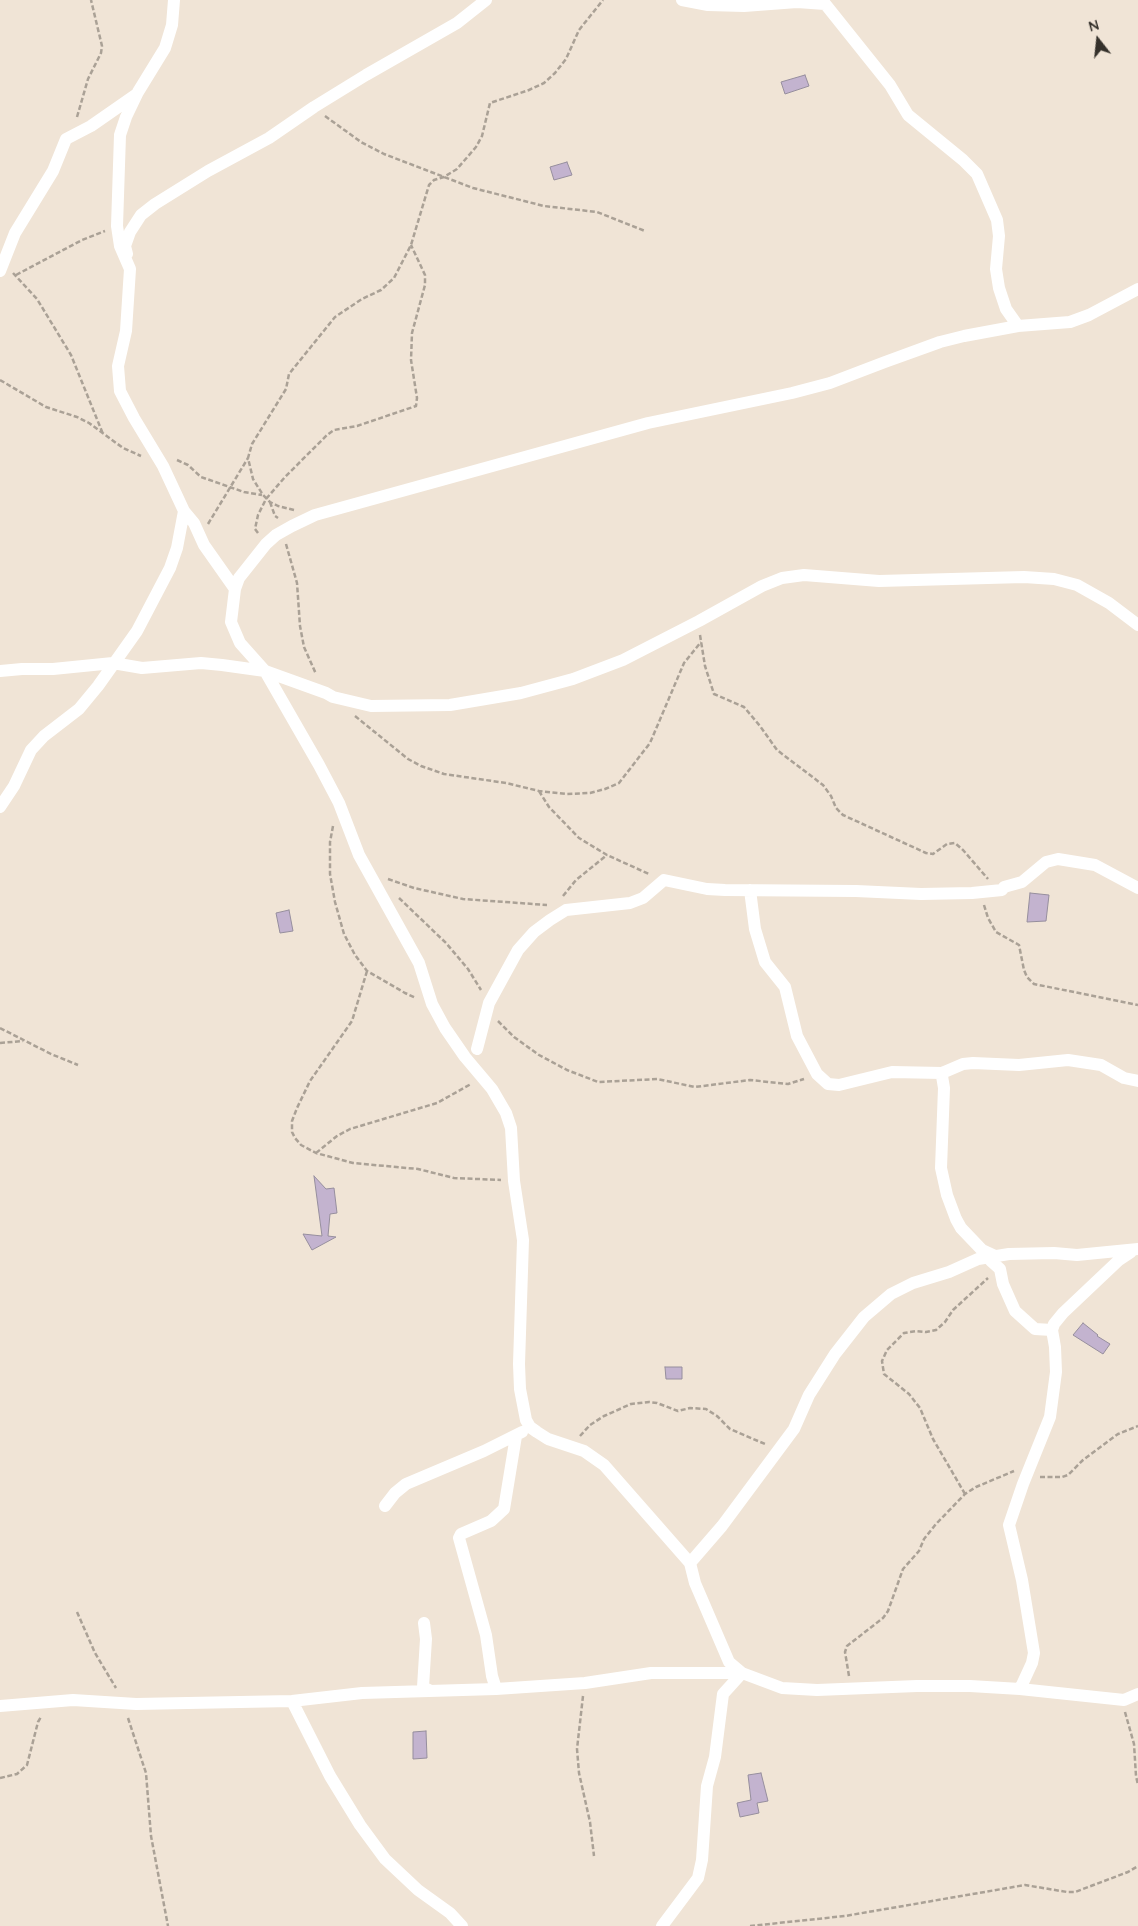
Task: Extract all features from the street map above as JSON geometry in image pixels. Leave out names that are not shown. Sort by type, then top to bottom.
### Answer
[{"type":"street","points":[[130,269],[120,246],[117,226],[120,135],[138,92],[164,48],[172,25],[174,0]]},
{"type":"street","points":[[235,589],[204,545],[194,523],[184,511],[163,466],[120,391],[118,366],[126,331],[130,269],[125,246],[130,232],[141,215],[155,204],[208,171],[269,138],[366,75],[458,23],[486,0]]},
{"type":"street","points":[[682,0],[708,5],[744,6],[823,2],[890,86],[908,115],[972,168],[981,181],[997,220],[996,269],[999,288],[1006,309],[1018,326]]},
{"type":"street","points":[[4,271],[14,233],[53,171],[66,139],[91,126],[138,92]]},
{"type":"street","points":[[117,226],[119,220],[141,215]]},
{"type":"street","points":[[1138,289],[1089,315],[1070,322],[1018,326],[940,342],[830,383],[648,424],[315,515],[276,535],[266,544],[239,578],[235,589],[231,622],[240,644],[265,671],[339,803],[359,855],[419,963],[432,1004],[445,1028],[500,1100],[511,1128],[514,1181],[523,1240],[518,1364],[523,1406],[530,1426],[548,1439],[577,1448],[593,1456],[604,1465],[690,1563],[695,1583],[729,1662],[742,1673],[782,1688],[853,1690],[917,1686],[970,1686],[1020,1689],[1124,1700],[1138,1694]]},
{"type":"street","points":[[0,806],[14,786],[31,750],[44,736],[79,709],[98,686],[137,631],[170,568],[177,548],[184,511]]},
{"type":"street","points":[[0,672],[113,663],[142,668],[201,663],[265,671],[326,693],[333,698],[371,706],[450,705],[521,693],[573,678],[623,660],[762,586],[782,578],[804,575],[879,581],[1024,577],[1054,578],[1077,585],[1109,603],[1138,625]]},
{"type":"street","points":[[477,1049],[489,1003],[518,950],[534,932],[566,910],[630,903],[643,898],[664,880],[707,889],[921,894],[980,892],[1002,890],[1004,887],[1022,882],[1046,862],[1058,859],[1095,865],[1138,888]]},
{"type":"street","points":[[750,890],[755,929],[765,962],[785,987],[797,1036],[817,1074],[828,1084],[839,1085],[892,1072],[944,1072],[963,1064],[973,1063],[1019,1064],[1077,1060],[1100,1065],[1124,1078],[1138,1081]]},
{"type":"street","points":[[944,1072],[942,1076],[944,1088],[941,1168],[943,1182],[961,1228],[982,1250],[995,1256]]},
{"type":"street","points":[[690,1563],[722,1526],[794,1429],[809,1395],[835,1354],[864,1317],[891,1294],[913,1283],[949,1272],[971,1261],[995,1256],[1044,1253],[1077,1255],[1137,1249]]},
{"type":"street","points":[[1020,1689],[1032,1663],[1034,1653],[1022,1580],[1010,1525],[1023,1484],[1050,1417],[1056,1372],[1052,1330],[1054,1324],[1063,1313],[1083,1293],[1119,1260],[1137,1249]]},
{"type":"street","points":[[995,1256],[991,1261],[1000,1269],[1015,1311],[1035,1329],[1052,1330]]},
{"type":"street","points":[[385,1506],[395,1492],[406,1484],[516,1436],[530,1426]]},
{"type":"street","points":[[496,1689],[492,1676],[486,1635],[459,1538],[461,1534],[491,1521],[504,1509],[516,1436]]},
{"type":"street","points":[[424,1623],[426,1639],[423,1687],[429,1690]]},
{"type":"street","points":[[0,1706],[73,1700],[136,1704],[292,1701],[362,1693],[496,1689],[585,1683],[651,1673],[742,1673]]},
{"type":"street","points":[[662,1926],[698,1878],[702,1860],[707,1786],[715,1758],[723,1694],[742,1673]]},
{"type":"street","points":[[292,1701],[330,1776],[360,1825],[385,1860],[418,1890],[450,1913],[462,1926]]},
{"type":"path","points":[[71,135],[88,80],[102,46],[91,0]]},
{"type":"path","points":[[204,545],[208,525],[248,458],[252,444],[284,393],[289,374],[335,317],[349,306],[387,285],[394,278],[411,245],[429,185],[434,180],[450,174],[465,161],[482,136],[490,103],[529,90],[544,83],[555,73],[566,59],[579,30],[603,0]]},
{"type":"path","points":[[314,107],[361,142],[384,154],[473,188],[544,206],[597,212],[645,231]]},
{"type":"path","points":[[4,271],[16,275],[82,240],[117,226]]},
{"type":"path","points":[[266,544],[255,529],[258,515],[266,499],[285,477],[332,431],[357,426],[416,406],[417,398],[411,360],[412,334],[425,285],[425,275],[411,245]]},
{"type":"path","points":[[4,271],[16,275],[37,299],[71,355],[103,434]]},
{"type":"path","points":[[0,380],[46,407],[89,423],[123,448],[163,466]]},
{"type":"path","points":[[248,458],[253,479],[266,499],[278,506],[315,515]]},
{"type":"path","points":[[177,460],[188,465],[201,477],[230,487],[263,495]]},
{"type":"path","points":[[270,502],[275,516],[292,526],[283,536],[290,552],[297,583],[300,626],[312,668],[326,693]]},
{"type":"path","points":[[699,621],[704,666],[714,694],[744,707],[777,750],[823,785],[831,796],[836,808],[843,815],[926,853],[933,854],[950,843],[955,843],[992,883],[1002,890]]},
{"type":"path","points":[[354,716],[388,744],[421,766],[444,774],[539,791],[567,794],[605,789],[619,783],[650,743],[684,663],[701,642]]},
{"type":"path","points":[[539,791],[549,807],[579,838],[607,854],[664,880]]},
{"type":"path","points":[[339,803],[330,842],[330,874],[344,934],[355,956],[367,971],[405,993],[432,1004]]},
{"type":"path","points":[[560,900],[576,880],[607,854]]},
{"type":"path","points":[[380,876],[414,888],[463,899],[555,906]]},
{"type":"path","points":[[393,892],[446,943],[468,969],[497,1020],[514,1037],[539,1055],[567,1070],[598,1082],[657,1079],[695,1087],[750,1080],[788,1084],[817,1074]]},
{"type":"path","points":[[980,892],[991,925],[996,932],[1019,945],[1024,970],[1027,977],[1034,984],[1138,1005]]},
{"type":"path","points":[[367,971],[352,1020],[310,1081],[296,1108],[292,1121],[292,1132],[295,1138],[301,1145],[316,1153],[353,1162],[418,1168],[454,1178],[514,1181]]},
{"type":"path","points":[[0,1028],[78,1065]]},
{"type":"path","points":[[0,1043],[24,1041]]},
{"type":"path","points":[[316,1153],[337,1136],[350,1129],[368,1122],[437,1103],[482,1078]]},
{"type":"path","points":[[965,1494],[933,1439],[920,1408],[909,1394],[884,1374],[882,1361],[887,1350],[904,1333],[936,1330],[947,1320],[953,1310],[1000,1269]]},
{"type":"path","points":[[577,1448],[575,1442],[582,1433],[604,1416],[631,1404],[649,1402],[678,1411],[690,1408],[706,1410],[717,1416],[730,1429],[778,1449]]},
{"type":"path","points":[[1023,1484],[1039,1476],[1062,1477],[1068,1475],[1083,1460],[1118,1434],[1138,1426]]},
{"type":"path","points":[[853,1690],[846,1668],[847,1646],[883,1618],[888,1611],[904,1569],[919,1551],[924,1539],[965,1494],[976,1487],[1032,1463]]},
{"type":"path","points":[[77,1612],[95,1654],[120,1695],[136,1704]]},
{"type":"path","points":[[585,1683],[577,1749],[579,1773],[592,1831],[594,1856]]},
{"type":"path","points":[[1124,1700],[1126,1717],[1134,1744],[1138,1785]]},
{"type":"path","points":[[0,1778],[17,1774],[27,1765],[38,1722],[51,1701]]},
{"type":"path","points":[[123,1703],[146,1773],[150,1836],[168,1926]]},
{"type":"path","points":[[750,1926],[845,1916],[1025,1885],[1075,1892],[1128,1872],[1138,1866]]},
{"type":"building","points":[[805,75],[809,86],[785,94],[781,82]]},
{"type":"building","points":[[567,162],[572,175],[554,180],[550,167]]},
{"type":"building","points":[[1030,893],[1049,895],[1046,921],[1027,922]]},
{"type":"building","points":[[289,910],[293,931],[280,933],[276,913]]},
{"type":"building","points":[[314,1176],[326,1189],[334,1188],[337,1213],[330,1214],[328,1236],[336,1237],[312,1250],[303,1234],[322,1236]]},
{"type":"building","points":[[1083,1323],[1097,1336],[1110,1344],[1103,1354],[1073,1335]]},
{"type":"building","points":[[665,1367],[682,1367],[682,1379],[666,1379]]},
{"type":"building","points":[[426,1731],[427,1758],[413,1759],[413,1732]]},
{"type":"building","points":[[761,1773],[768,1801],[757,1803],[759,1813],[740,1817],[737,1803],[751,1800],[748,1775]]}]
